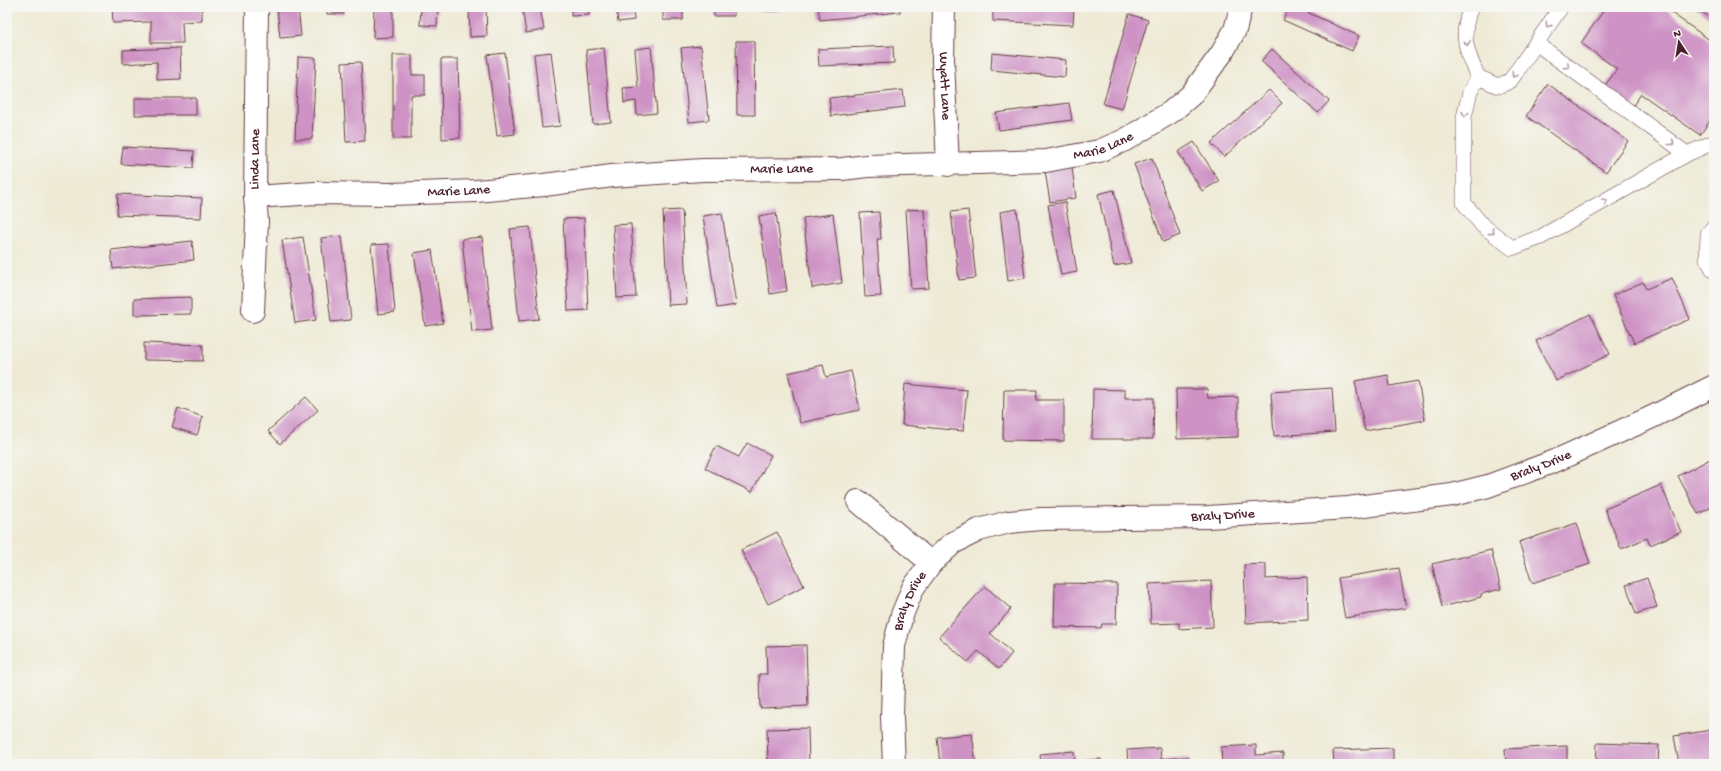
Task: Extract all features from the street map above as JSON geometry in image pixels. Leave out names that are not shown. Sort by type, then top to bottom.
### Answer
[{"type":"street","name":"Linda Lane","points":[[253,311],[257,221],[255,197],[257,7]]},
{"type":"street","name":"Wyatt Lane","points":[[944,7],[942,61],[948,165]]},
{"type":"street","name":"Marie Lane","points":[[255,197],[315,193],[390,194],[476,191],[544,185],[612,176],[703,170],[842,169],[867,166],[948,165],[1046,161],[1098,151],[1125,140],[1171,112],[1191,95],[1222,53],[1235,30],[1241,7]]},
{"type":"street","name":"Braly Drive","points":[[894,764],[892,717],[894,646],[902,615],[914,588],[931,563],[953,543],[979,530],[1010,522],[1048,519],[1208,517],[1348,508],[1452,495],[1488,486],[1555,461],[1652,417],[1714,386]]},
{"type":"street","points":[[858,502],[931,563]]},
{"type":"lane","points":[[1471,7],[1465,26],[1468,56],[1478,77],[1498,86],[1510,81],[1561,7]]},
{"type":"lane","points":[[1536,43],[1687,154]]},
{"type":"lane","points":[[1478,77],[1470,92],[1464,117],[1464,203],[1482,225],[1512,248],[1541,237],[1687,154],[1714,142]]},
{"type":"lane","points":[[1714,226],[1708,234],[1706,259],[1714,271]]},
{"type":"building","points":[[112,7],[202,7],[202,21],[182,22],[183,43],[151,43],[151,22],[113,23]]},
{"type":"building","points":[[277,7],[298,7],[301,36],[280,38]]},
{"type":"building","points":[[327,7],[344,7],[344,14],[327,14]]},
{"type":"building","points":[[374,7],[393,7],[393,37],[373,38]]},
{"type":"building","points":[[421,7],[438,7],[437,26],[420,25]]},
{"type":"building","points":[[469,7],[486,7],[487,36],[470,37]]},
{"type":"building","points":[[522,7],[540,7],[544,30],[526,33]]},
{"type":"building","points":[[571,7],[589,7],[589,15],[571,16]]},
{"type":"building","points":[[616,7],[633,7],[634,20],[618,22]]},
{"type":"building","points":[[663,7],[683,7],[683,20],[663,20]]},
{"type":"building","points":[[714,7],[734,7],[734,16],[714,16]]},
{"type":"building","points":[[762,7],[779,7],[779,11],[762,11]]},
{"type":"building","points":[[818,7],[900,7],[900,12],[820,20]]},
{"type":"building","points":[[993,7],[1074,7],[1073,25],[993,21]]},
{"type":"building","points":[[1289,7],[1296,7],[1359,36],[1352,51],[1283,20]]},
{"type":"building","points":[[1606,7],[1663,7],[1714,43],[1714,115],[1700,135],[1641,94],[1632,107],[1604,87],[1617,69],[1581,43]]},
{"type":"building","points":[[1694,7],[1714,7],[1714,20]]},
{"type":"building","points":[[1129,14],[1148,20],[1122,109],[1103,104]]},
{"type":"building","points":[[736,41],[754,41],[755,115],[737,115]]},
{"type":"building","points":[[701,46],[709,120],[689,122],[681,48]]},
{"type":"building","points":[[893,46],[894,63],[819,66],[818,49]]},
{"type":"building","points":[[651,47],[657,113],[637,115],[636,101],[624,103],[623,88],[638,87],[635,49]]},
{"type":"building","points":[[180,48],[181,79],[157,80],[157,62],[123,64],[123,50]]},
{"type":"building","points":[[604,48],[611,122],[593,124],[586,50]]},
{"type":"building","points":[[1272,49],[1329,101],[1318,113],[1261,61]]},
{"type":"building","points":[[551,52],[560,126],[542,128],[534,54]]},
{"type":"building","points":[[505,53],[515,134],[497,136],[487,55]]},
{"type":"building","points":[[992,53],[1066,60],[1065,77],[991,70]]},
{"type":"building","points":[[393,55],[412,55],[412,75],[425,75],[425,95],[411,95],[411,139],[393,139]]},
{"type":"building","points":[[298,57],[316,58],[312,139],[295,139]]},
{"type":"building","points":[[441,59],[458,59],[460,138],[442,139]]},
{"type":"building","points":[[361,62],[365,141],[346,142],[342,63]]},
{"type":"building","points":[[1548,84],[1628,141],[1606,172],[1526,116]]},
{"type":"building","points":[[903,90],[905,107],[831,116],[829,98]]},
{"type":"building","points":[[1269,90],[1282,103],[1224,157],[1211,143]]},
{"type":"building","points":[[135,98],[196,98],[196,115],[135,115]]},
{"type":"building","points":[[1069,103],[1072,120],[999,130],[996,113]]},
{"type":"building","points":[[1194,142],[1219,181],[1202,191],[1178,152]]},
{"type":"building","points":[[123,147],[194,151],[193,168],[121,164]]},
{"type":"building","points":[[1152,158],[1180,235],[1163,242],[1134,164]]},
{"type":"building","points":[[1072,167],[1076,198],[1050,202],[1045,171]]},
{"type":"building","points":[[1114,190],[1131,263],[1114,266],[1098,194]]},
{"type":"building","points":[[118,194],[202,198],[201,218],[117,215]]},
{"type":"building","points":[[1065,202],[1077,272],[1061,275],[1048,205]]},
{"type":"building","points":[[924,209],[929,288],[911,289],[906,210]]},
{"type":"building","points":[[1017,209],[1025,278],[1008,281],[1000,212]]},
{"type":"building","points":[[682,210],[687,304],[668,305],[663,211]]},
{"type":"building","points":[[968,210],[976,278],[959,280],[951,212]]},
{"type":"building","points":[[879,212],[881,239],[877,239],[881,296],[865,297],[860,213]]},
{"type":"building","points":[[722,213],[736,305],[717,308],[703,216]]},
{"type":"building","points":[[776,213],[787,291],[770,294],[759,216]]},
{"type":"building","points":[[833,214],[842,283],[812,288],[803,218]]},
{"type":"building","points":[[584,218],[588,310],[568,311],[563,219]]},
{"type":"building","points":[[631,224],[636,297],[617,298],[613,225]]},
{"type":"building","points":[[530,227],[539,319],[519,321],[510,229]]},
{"type":"building","points":[[342,236],[351,320],[331,322],[321,238]]},
{"type":"building","points":[[303,237],[316,320],[295,323],[282,240]]},
{"type":"building","points":[[482,237],[492,330],[472,332],[462,239]]},
{"type":"building","points":[[192,241],[194,260],[113,269],[111,250]]},
{"type":"building","points":[[389,244],[395,312],[378,314],[371,245]]},
{"type":"building","points":[[432,250],[443,323],[425,326],[414,253]]},
{"type":"building","points":[[1672,278],[1690,319],[1634,343],[1613,295],[1643,282],[1646,289]]},
{"type":"building","points":[[191,297],[191,314],[134,315],[134,299]]},
{"type":"building","points":[[1590,314],[1610,354],[1556,381],[1536,341]]},
{"type":"building","points":[[144,343],[203,345],[203,361],[144,360]]},
{"type":"building","points":[[823,365],[826,377],[851,371],[860,410],[800,423],[788,373]]},
{"type":"building","points":[[1388,375],[1390,386],[1418,381],[1425,420],[1365,431],[1355,381]]},
{"type":"building","points":[[905,384],[967,390],[963,431],[902,425]]},
{"type":"building","points":[[1332,388],[1335,432],[1274,436],[1271,392]]},
{"type":"building","points":[[1093,389],[1125,390],[1125,398],[1154,398],[1153,439],[1092,439]]},
{"type":"building","points":[[1176,389],[1207,389],[1208,398],[1238,397],[1238,437],[1177,439]]},
{"type":"building","points":[[1004,390],[1037,390],[1036,400],[1064,400],[1064,441],[1003,440]]},
{"type":"building","points":[[306,397],[318,410],[280,444],[268,431]]},
{"type":"building","points":[[178,408],[203,417],[197,435],[172,427]]},
{"type":"building","points":[[747,443],[771,455],[752,492],[705,468],[716,446],[739,457]]},
{"type":"building","points":[[1714,457],[1714,506],[1698,514],[1678,476]]},
{"type":"building","points":[[1661,485],[1681,532],[1650,545],[1647,538],[1621,549],[1605,509]]},
{"type":"building","points":[[1577,523],[1590,564],[1532,583],[1519,542]]},
{"type":"building","points":[[777,532],[804,586],[768,604],[741,550]]},
{"type":"building","points":[[1491,550],[1501,589],[1481,594],[1481,597],[1442,607],[1432,564]]},
{"type":"building","points":[[1266,564],[1266,579],[1307,577],[1308,620],[1246,623],[1244,565]]},
{"type":"building","points":[[1399,568],[1406,608],[1345,618],[1338,578]]},
{"type":"building","points":[[1647,578],[1657,607],[1636,614],[1626,585]]},
{"type":"building","points":[[1211,581],[1213,627],[1179,629],[1179,623],[1151,624],[1149,584]]},
{"type":"building","points":[[1055,583],[1117,584],[1116,624],[1102,624],[1101,628],[1054,627]]},
{"type":"building","points":[[985,586],[1011,609],[990,633],[1012,653],[999,669],[978,651],[968,662],[939,637]]},
{"type":"building","points":[[806,645],[808,706],[760,708],[759,674],[767,674],[766,646]]},
{"type":"building","points":[[808,728],[809,764],[768,764],[767,729]]},
{"type":"building","points":[[1711,730],[1712,739],[1714,739],[1714,764],[1679,764],[1674,736]]},
{"type":"building","points":[[972,734],[976,764],[940,764],[937,737]]},
{"type":"building","points":[[1597,743],[1659,745],[1658,764],[1596,764]]},
{"type":"building","points":[[1256,745],[1256,755],[1283,753],[1283,764],[1222,764],[1221,747]]},
{"type":"building","points":[[1567,746],[1567,764],[1506,764],[1505,749]]},
{"type":"building","points":[[1160,748],[1161,759],[1188,757],[1188,764],[1128,764],[1127,750]]},
{"type":"building","points":[[1393,748],[1393,764],[1334,764],[1333,750]]},
{"type":"building","points":[[1074,751],[1075,761],[1101,759],[1102,764],[1041,764],[1040,754]]}]
